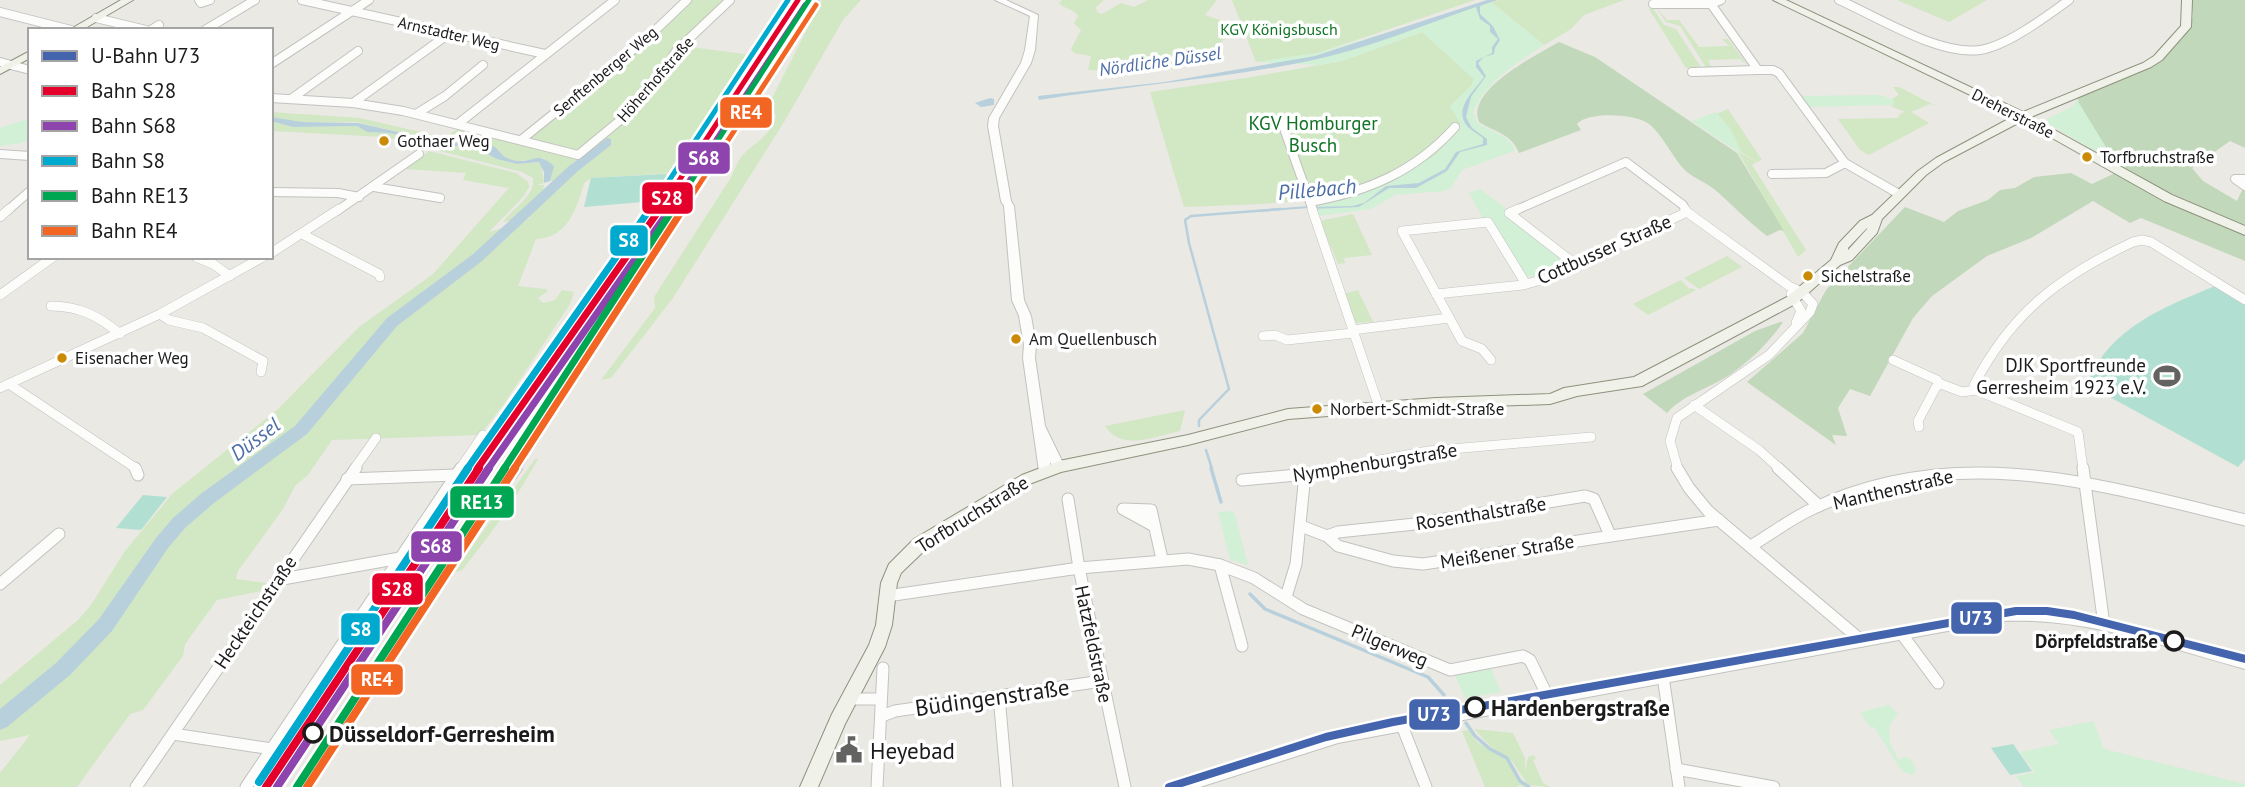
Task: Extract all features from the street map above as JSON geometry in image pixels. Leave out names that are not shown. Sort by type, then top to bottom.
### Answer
[{"type":"main road","points":[[77,28],[131,0]]},
{"type":"main road","name":"Dreherstraße","points":[[1779,0],[2023,117],[2162,195],[2245,230]]},
{"type":"main road","name":"Torfbruchstraße","points":[[1245,426],[1341,415],[1382,415],[1522,399],[1550,399],[1572,393],[1625,386],[1646,378],[1794,293],[1847,257],[1873,230],[1876,218],[1899,194],[1940,160],[2023,117],[2152,62],[2186,27],[2187,0]]},
{"type":"main road","points":[[83,28],[98,18]]},
{"type":"main road","points":[[0,72],[9,64],[28,57]]},
{"type":"main road","name":"Torfbruchstraße","points":[[809,787],[849,699],[877,647],[895,569],[920,544],[1016,485],[1052,469],[1288,414],[1436,403],[1475,404]]},
{"type":"main road","points":[[1341,415],[1373,411],[1379,407],[1392,409],[1437,406],[1452,409]]},
{"type":"street","points":[[199,0],[201,3],[211,0]]},
{"type":"street","points":[[208,28],[255,0]]},
{"type":"street","name":"Arnstadter Weg","points":[[302,0],[545,54]]},
{"type":"street","points":[[273,63],[369,0]]},
{"type":"street","points":[[273,98],[353,103],[458,123],[615,0]]},
{"type":"street","name":"Senftenberger Weg","points":[[521,140],[644,41],[687,0]]},
{"type":"street","name":"Höherhofstraße","points":[[458,123],[519,142],[578,155],[618,122],[659,79],[676,51],[730,0]]},
{"type":"street","points":[[999,0],[1034,15],[1026,63],[994,118],[993,126],[1006,201],[1003,207],[1004,225],[1012,248],[1019,305],[1018,328],[1029,358],[1040,426],[1052,469]]},
{"type":"street","points":[[1653,4],[1711,4],[1721,0]]},
{"type":"street","points":[[1839,0],[1940,44],[1971,51],[1990,47],[2069,0]]},
{"type":"street","points":[[1711,4],[1758,70]]},
{"type":"street","points":[[0,12],[65,28]]},
{"type":"street","points":[[98,18],[140,28]]},
{"type":"street","points":[[152,28],[159,25]]},
{"type":"street","points":[[353,103],[450,33]]},
{"type":"street","points":[[291,99],[358,51]]},
{"type":"street","points":[[9,64],[28,69]]},
{"type":"street","points":[[416,114],[445,96],[483,65]]},
{"type":"street","points":[[1692,72],[1773,70],[1779,74],[1845,163],[1899,194]]},
{"type":"street","points":[[1281,120],[1379,407]]},
{"type":"street","points":[[1311,206],[1395,176],[1433,152],[1455,127]]},
{"type":"street","points":[[0,154],[28,156]]},
{"type":"street","points":[[273,252],[374,187],[419,154]]},
{"type":"street","points":[[1575,264],[1509,213],[1626,162],[1683,205],[1687,212]]},
{"type":"street","points":[[1772,174],[1826,173],[1845,163]]},
{"type":"street","points":[[2245,178],[2235,179],[2245,186]]},
{"type":"street","points":[[374,187],[393,192],[435,194],[440,198]]},
{"type":"street","points":[[273,192],[338,193],[359,197]]},
{"type":"street","points":[[0,217],[28,193]]},
{"type":"street","name":"Cottbusser Straße","points":[[1436,294],[1526,284],[1545,279],[1687,212],[1794,293]]},
{"type":"street","points":[[1491,360],[1482,349],[1465,344],[1402,231],[1488,222],[1526,284]]},
{"type":"street","points":[[302,234],[379,274],[380,277]]},
{"type":"street","points":[[1976,390],[1975,385],[1998,341],[2045,292],[2109,252],[2146,239],[2245,300]]},
{"type":"street","points":[[0,295],[50,259]]},
{"type":"street","points":[[201,259],[230,276]]},
{"type":"street","points":[[5,386],[120,334],[260,259]]},
{"type":"street","points":[[1794,293],[1801,311],[1793,330],[1779,346],[1749,370],[1677,418],[1670,430],[1668,443],[1671,457],[1685,485],[1719,520],[1862,641]]},
{"type":"street","points":[[51,306],[69,305],[93,313],[120,334]]},
{"type":"street","points":[[160,314],[169,320],[203,328],[263,360],[261,372]]},
{"type":"street","points":[[1263,336],[1275,335],[1287,340],[1449,318]]},
{"type":"street","points":[[1892,360],[1937,380],[1940,384],[1962,392],[1976,390],[2078,432],[2087,483],[2104,625]]},
{"type":"street","points":[[1919,427],[1918,421],[1940,384]]},
{"type":"street","points":[[5,386],[137,469],[138,475]]},
{"type":"street","points":[[1694,405],[1759,450],[1819,506]]},
{"type":"street","points":[[246,787],[483,435]]},
{"type":"street","name":"Nymphenburgstraße","points":[[1242,480],[1305,474],[1428,452],[1591,437]]},
{"type":"street","name":"Heckteichstraße","points":[[136,787],[376,438]]},
{"type":"street","name":"Manthenstraße","points":[[1751,546],[1819,506],[1867,491],[1935,475],[1999,471],[2087,483],[2245,520]]},
{"type":"street","points":[[1286,597],[1296,564],[1305,474]]},
{"type":"street","points":[[347,479],[456,475]]},
{"type":"street","name":"Rosenthalstraße","points":[[1327,536],[1338,532],[1387,528],[1585,496],[1594,499],[1610,535]]},
{"type":"street","name":"Hatzfeldstraße","points":[[1068,499],[1079,568],[1125,787]]},
{"type":"street","name":"Meißener Straße","points":[[1301,526],[1327,536],[1338,545],[1393,561],[1423,564],[1719,520]]},
{"type":"street","points":[[1154,526],[1162,559]]},
{"type":"street","points":[[0,584],[59,534]]},
{"type":"street","points":[[277,580],[400,558]]},
{"type":"street","name":"Pilgerweg","points":[[887,596],[1079,568],[1162,559],[1188,559],[1220,565],[1254,578],[1303,609],[1450,670],[1523,656],[1530,660],[1548,697]]},
{"type":"street","points":[[1220,565],[1242,646]]},
{"type":"street","points":[[1176,787],[1338,736],[1401,723],[2026,612],[2059,614],[2245,662]]},
{"type":"street","points":[[1901,633],[1938,684]]},
{"type":"street","points":[[877,787],[883,668]]},
{"type":"street","points":[[1663,676],[1679,787]]},
{"type":"street","name":"Büdingenstraße","points":[[882,716],[895,711],[1102,681]]},
{"type":"street","points":[[999,696],[1007,787]]},
{"type":"street","points":[[849,699],[881,699]]},
{"type":"street","points":[[1401,723],[1426,787]]},
{"type":"street","points":[[173,734],[272,749]]},
{"type":"street","points":[[1676,769],[1774,787]]},
{"type":"green space","points":[[689,0],[733,0],[683,46],[752,55],[674,173],[591,178],[584,183],[574,212],[563,228],[547,237],[536,239],[518,286],[546,289],[548,291],[538,298],[543,303],[555,300],[562,290],[574,292],[570,304],[480,435],[332,440],[308,475],[295,486],[283,509],[238,571],[236,579],[266,583],[261,591],[217,600],[185,644],[183,656],[143,710],[130,714],[77,787],[0,787],[0,773],[30,735],[0,741],[0,722],[58,676],[90,645],[114,618],[162,542],[179,523],[284,447],[335,396],[368,351],[398,317],[468,266],[519,223],[531,217],[524,218],[594,157],[522,141]]},
{"type":"green space","points":[[822,0],[861,0],[843,20],[784,122],[673,298],[611,378],[601,380],[655,308],[654,297],[732,176],[739,160],[774,123],[776,116],[769,104]]},
{"type":"green space","points":[[1062,0],[1104,0],[1096,7],[1097,12],[1102,14],[1121,3],[1134,7],[1148,0],[1217,0],[1205,15],[1226,22],[1226,37],[1201,62],[1186,66],[1117,59],[1110,71],[1088,70],[1091,56],[1074,53],[1071,49],[1081,30],[1074,23],[1078,16],[1059,3]]},
{"type":"green space","name":"KGV Königsbusch","points":[[1232,0],[1475,0],[1318,53],[1256,62]]},
{"type":"green space","points":[[1624,0],[1584,15],[1571,29],[1544,45],[1491,2]]},
{"type":"green space","points":[[1897,0],[1987,0],[1949,22]]},
{"type":"green space","points":[[2191,0],[2245,0],[2245,148],[2230,141],[2192,168],[2203,181],[2237,201],[2245,188],[2245,226],[2164,190],[2115,162],[2078,103],[2078,98],[2159,62],[2190,27],[2193,16]]},
{"type":"green space","points":[[1491,2],[1544,45],[1494,82],[1473,112],[1477,123],[1505,137],[1514,147],[1514,151],[1462,170],[1452,187],[1444,191],[1395,195],[1371,209],[1319,216],[1315,206],[1319,200],[1397,177],[1436,155],[1461,124],[1450,106],[1471,86],[1474,79],[1422,32],[1342,61],[1321,65],[1256,62],[1318,53]]},
{"type":"green space","points":[[1652,7],[1664,25],[1676,29],[1702,69],[1686,68],[1649,9]]},
{"type":"green space","points":[[1656,7],[1667,20],[1679,20],[1699,47],[1730,46],[1722,39],[1728,39],[1747,65],[1740,59],[1708,60],[1712,68],[1707,69],[1680,26],[1666,22]]},
{"type":"green space","name":"KGV Homburger Busch","points":[[1422,32],[1474,79],[1471,86],[1450,106],[1461,124],[1433,157],[1405,173],[1344,194],[1280,203],[1184,207],[1150,92],[1342,61]]},
{"type":"green space","points":[[1559,42],[1595,57],[1737,153],[1784,231],[1767,236],[1760,231],[1714,189],[1685,170],[1658,133],[1643,121],[1612,115],[1591,117],[1577,124],[1581,130],[1519,153],[1507,137],[1479,122],[1478,110],[1482,98],[1492,86],[1520,65]]},
{"type":"green space","points":[[1893,87],[1899,87],[1936,106],[1930,104],[1911,112],[1929,123],[1869,155],[1860,150],[1838,119],[1898,118],[1901,113],[1906,112],[1890,106],[1894,105],[1892,99],[1899,95]]},
{"type":"green space","points":[[1881,95],[1894,100],[1894,105],[1804,107],[1796,96]]},
{"type":"green space","points":[[2078,98],[2115,162],[2043,121],[2073,106]]},
{"type":"green space","points":[[1728,109],[1762,160],[1757,162],[1732,146],[1714,115]]},
{"type":"green space","points":[[273,112],[360,118],[438,136],[433,140],[356,122],[300,122],[273,117]]},
{"type":"green space","points":[[1716,112],[1730,128],[1743,155],[1692,121]]},
{"type":"green space","points":[[28,119],[28,140],[0,146],[0,128]]},
{"type":"green space","points":[[273,122],[293,127],[357,126],[367,132],[390,133],[429,143],[425,146],[385,137],[273,131]]},
{"type":"green space","points":[[460,127],[586,158],[559,181],[550,181],[553,166],[544,158],[518,161],[504,158],[495,148],[477,141],[440,141]]},
{"type":"green space","points":[[437,144],[450,147],[468,144],[497,159],[517,164],[541,162],[544,183],[537,185],[544,185],[539,198],[516,218],[503,222],[531,191],[533,178],[522,172],[432,149]]},
{"type":"green space","points":[[1737,150],[1756,162],[1752,165],[1806,250],[1798,257]]},
{"type":"green space","points":[[429,151],[516,173],[528,182],[529,187],[523,197],[489,232],[509,226],[471,260],[382,330],[306,425],[207,498],[176,525],[160,544],[119,608],[93,639],[48,681],[0,720],[0,685],[78,620],[91,605],[125,551],[173,493],[277,410],[359,327],[433,274],[509,188],[463,180],[466,173],[405,169]]},
{"type":"green space","points":[[2071,173],[2092,184],[2115,173],[2170,203],[2245,234],[2245,261],[2141,218],[2130,223],[2093,201],[2031,238],[1987,256],[1932,296],[1913,318],[1870,396],[1850,389],[1838,408],[1847,436],[1832,435],[1836,445],[1747,382],[1803,333],[1826,290],[1905,207],[1944,222],[1958,211],[1988,200],[2000,190],[2015,188],[2034,177]]},
{"type":"green space","points":[[665,174],[670,176],[670,179],[654,201],[584,207],[591,178]]},
{"type":"green space","points":[[1480,189],[1507,209],[1504,213],[1564,260],[1563,264],[1532,277],[1524,275],[1484,220],[1469,193]]},
{"type":"green space","points":[[1353,214],[1372,255],[1344,258],[1345,263],[1338,264],[1320,221]]},
{"type":"green space","points":[[1727,256],[1742,267],[1699,289],[1684,278]]},
{"type":"green space","points":[[1681,280],[1689,289],[1696,290],[1648,315],[1633,304]]},
{"type":"green space","name":"DJK Sportfreunde Gerresheim 1923 e.V.","points":[[2215,286],[2245,303],[2245,459],[2238,467],[2086,384],[2109,348],[2124,334],[2157,312]]},
{"type":"green space","points":[[1358,290],[1373,322],[1356,323],[1343,294]]},
{"type":"green space","points":[[1783,322],[1758,352],[1743,365],[1728,376],[1680,401],[1667,413],[1643,394],[1755,331]]},
{"type":"green space","points":[[1185,410],[1180,431],[1140,440],[1120,438],[1105,426]]},
{"type":"green space","points":[[535,459],[538,459],[492,531],[461,571],[454,572]]},
{"type":"green space","points":[[143,495],[167,497],[141,530],[116,528]]},
{"type":"green space","points":[[1234,511],[1248,565],[1230,560],[1218,512]]},
{"type":"green space","points":[[1490,667],[1501,692],[1465,698],[1454,673]]},
{"type":"green space","points":[[1889,705],[1898,714],[1889,726],[1890,744],[1899,760],[1906,756],[1914,764],[1916,771],[1911,775],[1902,771],[1874,727],[1870,727],[1860,712]]},
{"type":"green space","points":[[2093,721],[2104,749],[2245,784],[2245,787],[2024,787],[2016,776],[2035,772],[2020,752],[2059,744],[2049,730]]},
{"type":"green space","points":[[1474,729],[1513,733],[1525,758],[1525,771],[1528,757],[1534,755],[1536,759],[1533,760],[1543,783],[1550,787],[1528,785],[1512,761],[1492,748]]},
{"type":"green space","points":[[1469,730],[1482,745],[1509,762],[1525,787],[1485,787],[1462,731]]},
{"type":"green space","points":[[2013,744],[2032,771],[2010,775],[1991,748]]},
{"type":"water","points":[[1487,0],[1497,0],[1480,6],[1480,14],[1493,26],[1500,40],[1494,54],[1484,57],[1492,53],[1492,47],[1498,39],[1490,32],[1490,26],[1480,19],[1476,7],[1372,44],[1309,61],[1242,73],[1039,100],[1038,96],[1165,82],[1315,56]]},
{"type":"water","points":[[1484,57],[1478,63],[1486,76],[1471,97],[1466,117],[1472,128],[1487,139],[1487,145],[1460,152],[1447,171],[1416,188],[1389,188],[1359,207],[1312,209],[1311,207],[1352,206],[1364,203],[1386,186],[1419,183],[1445,169],[1456,152],[1483,144],[1483,138],[1465,123],[1463,110],[1468,98],[1484,77],[1476,67],[1476,61]]},
{"type":"water","points":[[273,117],[302,122],[358,123],[433,140],[429,143],[390,133],[367,132],[357,126],[293,127],[273,122]]},
{"type":"water","points":[[463,140],[489,144],[513,160],[538,158],[548,161],[554,166],[550,181],[544,183],[544,172],[539,162],[517,164],[497,159],[468,144],[450,147],[437,144],[440,141]]},
{"type":"waterway","name":"Nördliche Düssel","points":[[981,103],[990,102]]},
{"type":"waterway","name":"Nördliche Düssel","points":[[749,124],[757,123]]},
{"type":"waterway","name":"Düssel","points":[[0,721],[63,669],[106,625],[127,598],[162,543],[179,523],[208,498],[301,430],[392,322],[477,258],[607,142]]},
{"type":"waterway","name":"Pillebach","points":[[1258,211],[1309,207]]},
{"type":"waterway","name":"Pillebach","points":[[1199,426],[1199,420],[1229,389],[1185,220],[1191,216],[1281,209]]},
{"type":"waterway","name":"Pillebach","points":[[1206,450],[1212,469]]},
{"type":"waterway","name":"Pillebach","points":[[1211,468],[1221,502]]},
{"type":"waterway","name":"Pillebach","points":[[1250,594],[1265,609],[1428,677],[1444,695]]},
{"type":"waterway","name":"Pillebach","points":[[1466,723],[1475,736],[1490,749],[1507,758],[1520,781],[1529,787]]},
{"type":"railway","points":[[685,211],[819,0]]},
{"type":"railway","points":[[520,469],[686,209]]},
{"type":"railway","points":[[359,702],[522,468]]},
{"type":"metro line","name":"U73","points":[[1169,787],[1326,737],[1393,722],[2016,611],[2047,611],[2074,615],[2245,659]]},
{"type":"rail line","name":"S8","points":[[259,782],[463,475],[632,236],[788,0]]},
{"type":"rail line","name":"S28","points":[[266,787],[470,480],[639,241],[798,0]]},
{"type":"rail line","name":"RE13","points":[[297,787],[809,0]]},
{"type":"rail line","name":"S68","points":[[277,787],[477,485],[646,246],[805,5]]},
{"type":"rail line","name":"RE4","points":[[307,787],[816,5]]},
{"type":"place","name":"Gothaer Weg","points":[[384,141]]},
{"type":"place","name":"Torfbruchstraße","points":[[2087,157]]},
{"type":"place","name":"Sichelstraße","points":[[1808,276]]},
{"type":"place","name":"Am Quellenbusch","points":[[1016,339]]},
{"type":"place","name":"Eisenacher Weg","points":[[62,358]]},
{"type":"place","name":"DJK Sportfreunde Gerresheim 1923 e.V.","points":[[2167,376]]},
{"type":"place","name":"Norbert-Schmidt-Straße","points":[[1317,409]]},
{"type":"place","name":"Dörpfeldstraße","points":[[2174,641]]},
{"type":"place","name":"Hardenbergstraße","points":[[1475,707]]},
{"type":"place","name":"Düsseldorf-Gerresheim","points":[[313,733]]},
{"type":"place","name":"Heyebad","points":[[849,750]]}]
